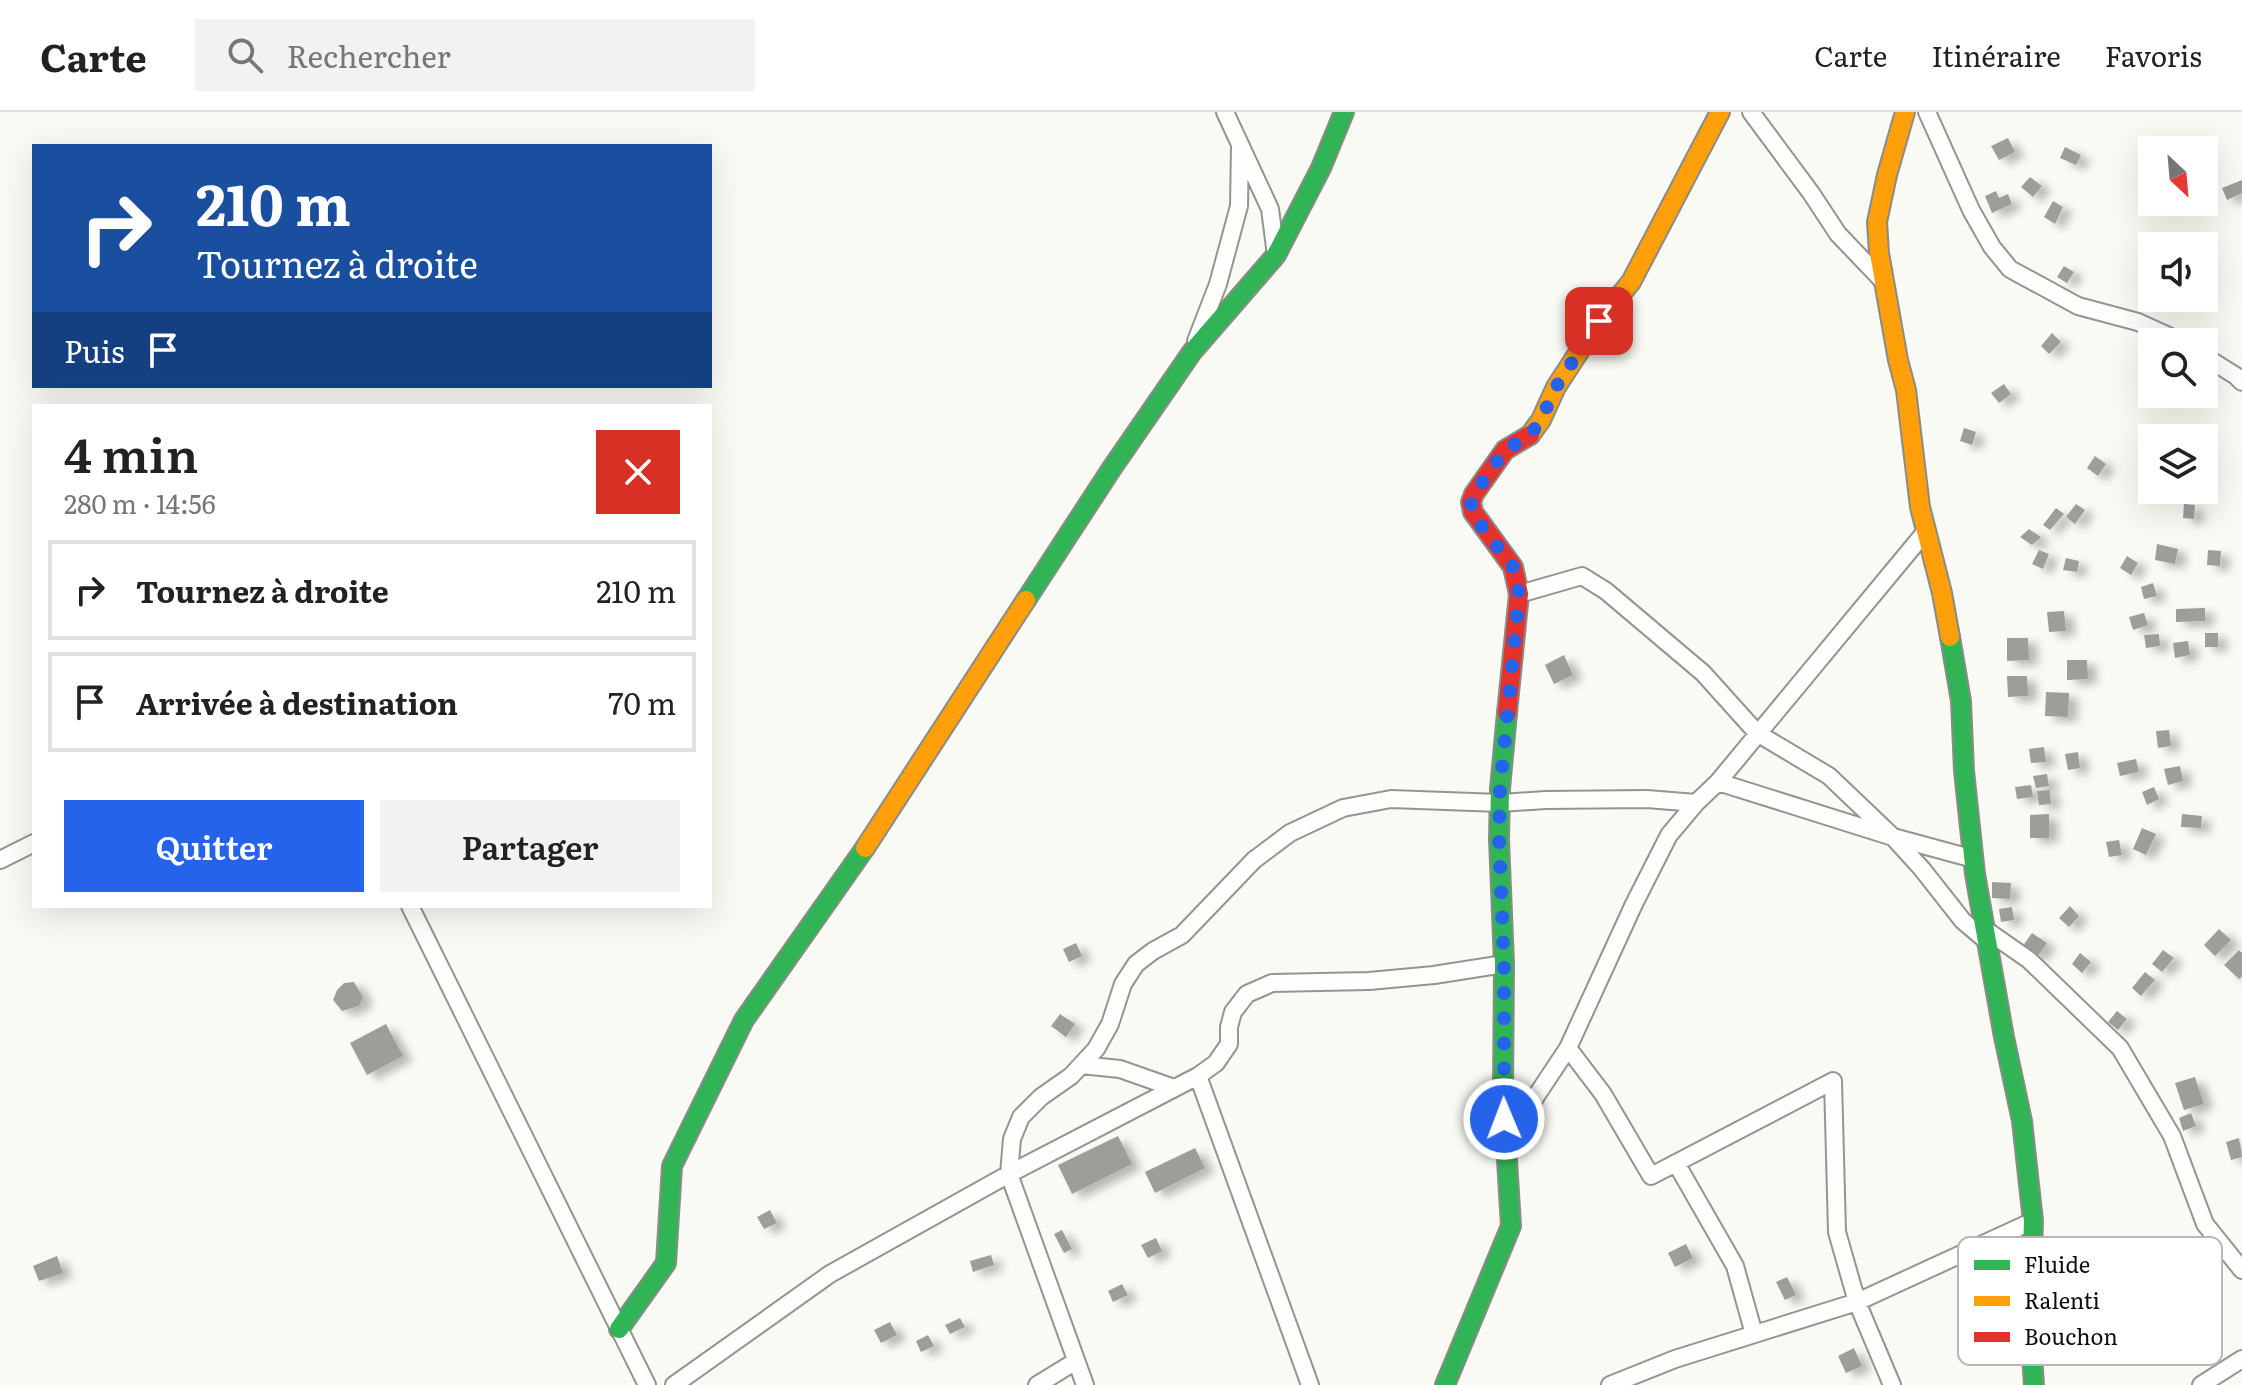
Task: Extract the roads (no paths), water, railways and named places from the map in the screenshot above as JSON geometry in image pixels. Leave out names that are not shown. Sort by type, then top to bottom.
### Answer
[{"type":"street","points":[[1225,112],[1270,209],[1276,255]]},
{"type":"street","points":[[619,1329],[666,1263],[672,1166],[744,1020],[863,850],[1112,468],[1192,352],[1276,255],[1321,168],[1344,112]]},
{"type":"street","points":[[1445,1385],[1511,1226],[1503,1094],[1504,964],[1499,839],[1519,594],[1513,567],[1482,527],[1471,502],[1505,450],[1530,435],[1536,427],[1556,387],[1599,321],[1631,282],[1720,112]]},
{"type":"street","points":[[1751,112],[1838,234],[1883,281]]},
{"type":"street","points":[[1905,112],[1877,222],[1879,253],[1906,390],[1920,507],[1942,593],[1961,701],[1964,771],[1974,859],[2004,1037],[2022,1121],[2033,1237]]},
{"type":"street","points":[[1927,112],[1971,210],[1992,247],[2010,269],[2078,306],[2151,328]]},
{"type":"street","points":[[1192,352],[1218,284],[1239,206],[1240,146]]},
{"type":"street","points":[[2218,366],[2242,382]]},
{"type":"street","points":[[1505,1143],[1568,1048],[1627,917],[1669,835],[1718,782],[1926,531]]},
{"type":"street","points":[[1519,594],[1582,576],[1606,591],[1703,673],[1757,733],[1829,776],[1893,837],[1963,921],[2029,960],[2120,1048],[2172,1136],[2205,1224],[2215,1237]]},
{"type":"street","points":[[1718,782],[1974,859]]},
{"type":"street","points":[[1085,1385],[1009,1174],[1012,1139],[1021,1117],[1041,1097],[1071,1076],[1096,1049],[1110,1024],[1123,984],[1136,964],[1182,935],[1254,860],[1290,833],[1343,808],[1391,799],[1500,803],[1632,799],[1696,803]]},
{"type":"street","points":[[0,860],[32,844]]},
{"type":"street","points":[[411,908],[647,1385]]},
{"type":"street","points":[[674,1385],[830,1274],[1009,1174],[1198,1076],[1216,1063],[1229,1044],[1233,1012],[1247,994],[1272,983],[1369,981],[1504,964]]},
{"type":"street","points":[[1568,1048],[1603,1094],[1651,1176],[1833,1081],[1837,1232],[1857,1302],[1892,1385]]},
{"type":"street","points":[[1081,1065],[1120,1069],[1174,1088]]},
{"type":"street","points":[[1198,1076],[1310,1385]]},
{"type":"street","points":[[1676,1163],[1735,1266],[1754,1334]]},
{"type":"street","points":[[1998,1237],[2033,1221]]},
{"type":"street","points":[[2222,1245],[2242,1270]]},
{"type":"street","points":[[1610,1385],[1675,1359],[1857,1302],[1958,1256]]},
{"type":"street","points":[[2201,1385],[2242,1359]]},
{"type":"street","points":[[1037,1385],[1076,1361]]},
{"type":"street","points":[[2033,1365],[2034,1385]]}]
